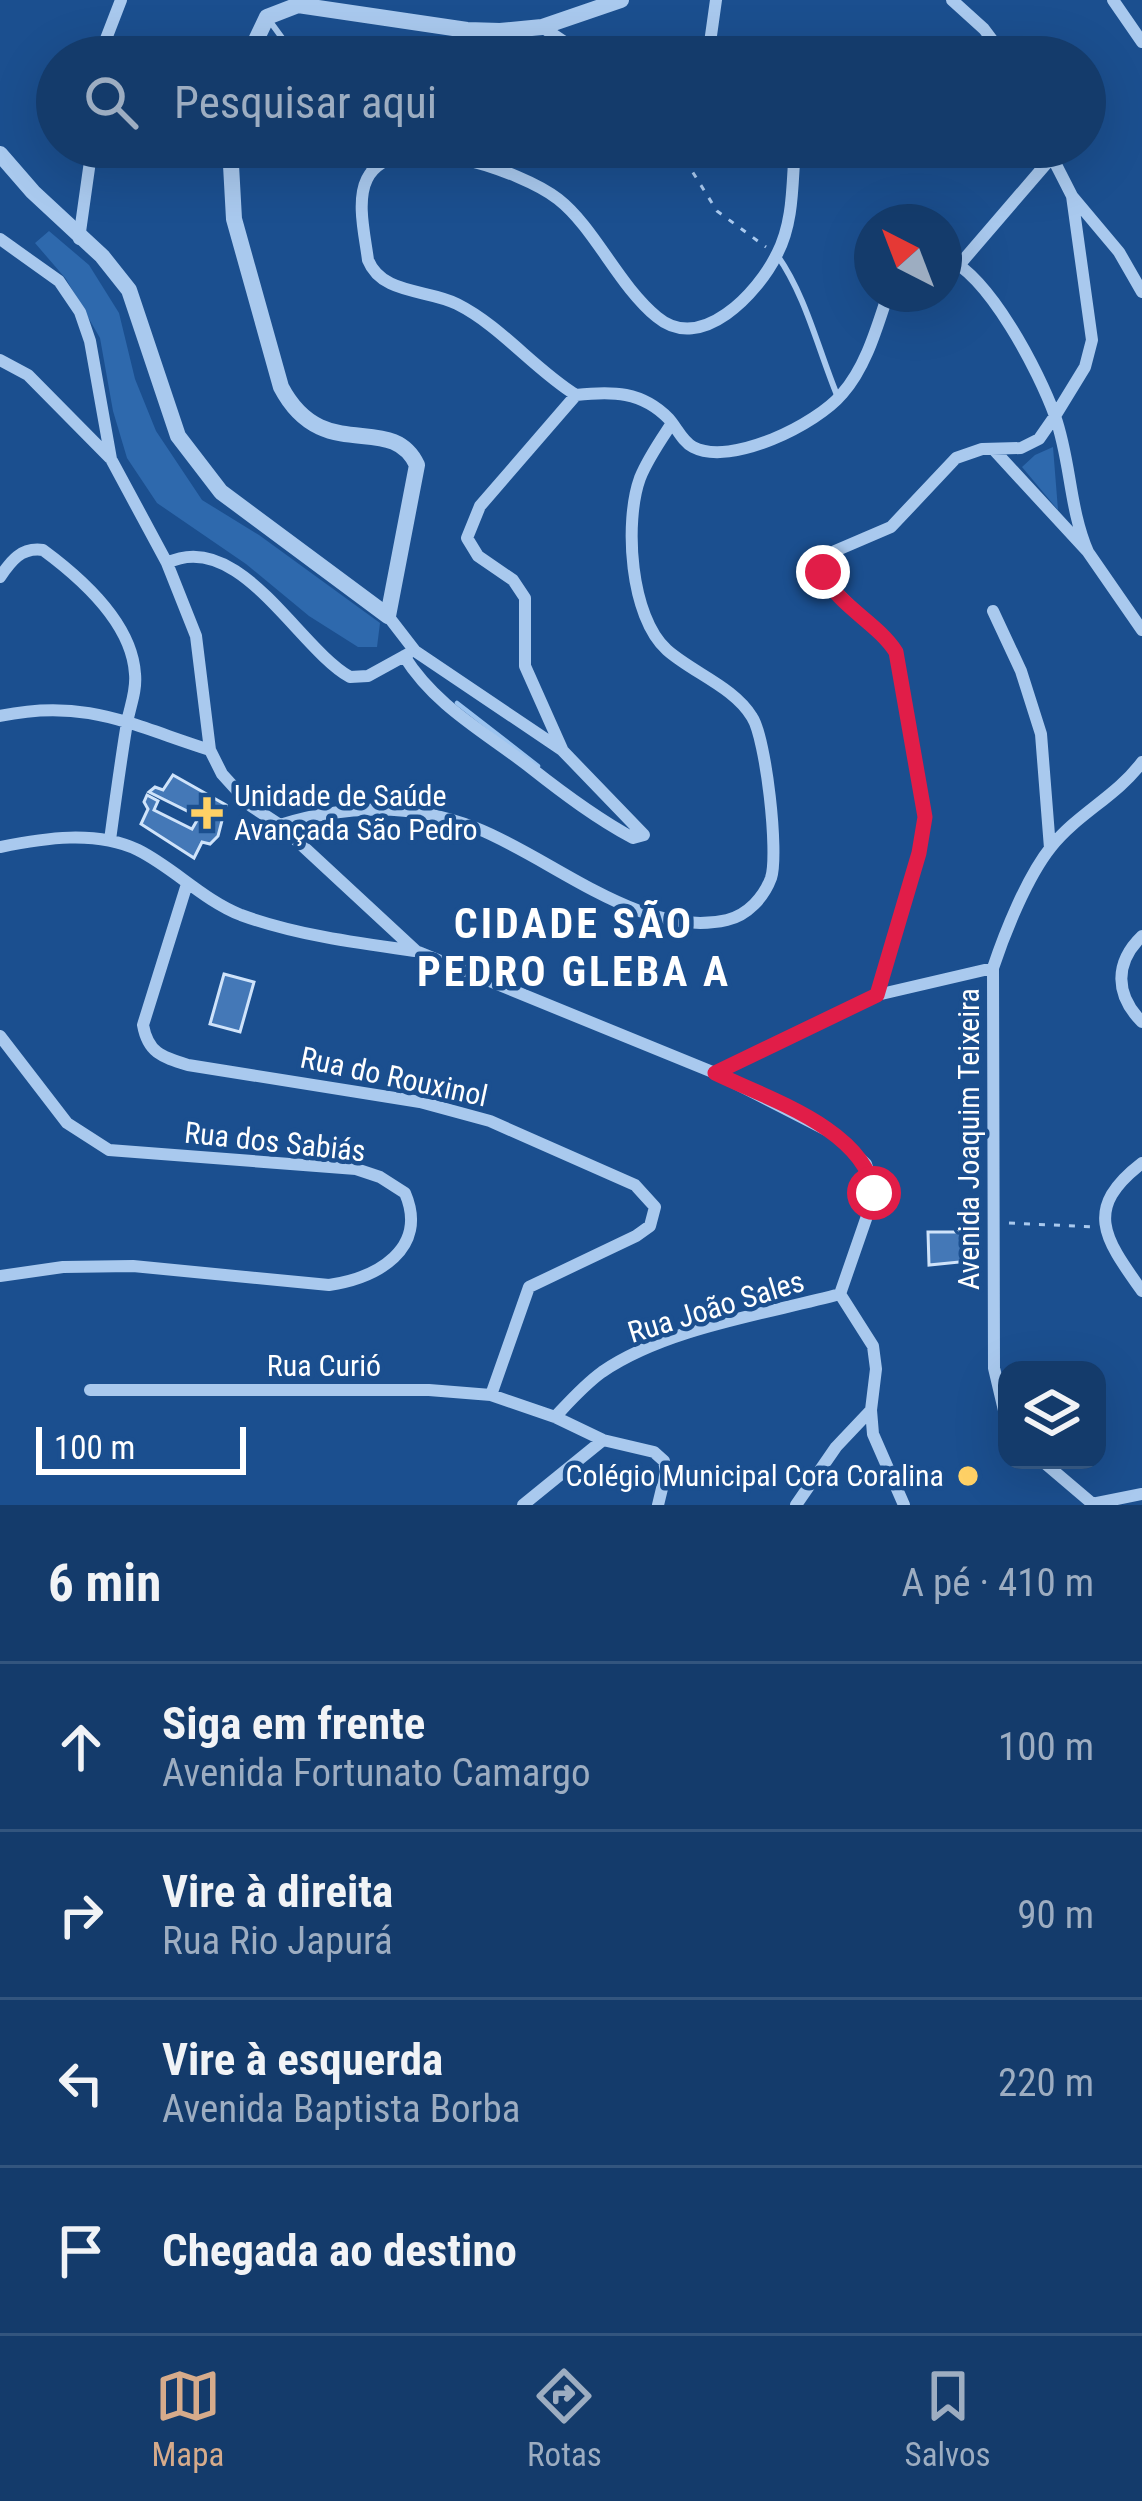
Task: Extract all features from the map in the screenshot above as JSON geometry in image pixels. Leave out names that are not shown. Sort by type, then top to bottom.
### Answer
[{"type":"street","points":[[107,36],[121,0]]},
{"type":"street","points":[[258,36],[267,17],[298,5],[467,30],[542,27],[621,0]]},
{"type":"street","points":[[711,36],[716,0]]},
{"type":"street","points":[[952,0],[989,36]]},
{"type":"street","points":[[1114,0],[1142,42]]},
{"type":"street","points":[[542,27],[556,36]]},
{"type":"street","points":[[0,154],[102,256],[129,290],[178,436],[220,492],[388,616],[409,654],[436,698],[579,806],[622,832],[644,835],[562,750],[409,654]]},
{"type":"street","points":[[80,239],[89,168]]},
{"type":"street","points":[[231,168],[234,219],[289,403],[300,416],[327,432],[397,441],[417,465],[388,616]]},
{"type":"street","points":[[375,168],[362,198],[371,268],[388,282],[455,302],[576,395],[618,391],[635,396],[672,423],[693,447],[735,450],[782,436],[838,399],[853,379],[882,312]]},
{"type":"street","points":[[486,168],[531,180],[562,202],[636,298],[661,322],[678,329],[706,326],[728,314],[777,255],[791,208],[794,168]]},
{"type":"street","points":[[962,259],[1037,168]]},
{"type":"street","points":[[1058,168],[1072,196],[1119,252],[1142,292]]},
{"type":"street","points":[[877,995],[919,853],[924,802],[896,652],[885,635],[827,583],[824,564],[835,550],[891,527],[956,458],[966,452],[1029,444],[1039,439],[1055,416],[1085,367],[1092,340],[1072,196]]},
{"type":"street","points":[[0,239],[59,281],[80,312],[90,341],[111,459]]},
{"type":"street","points":[[962,267],[1008,326],[1055,416],[1070,500],[1088,553]]},
{"type":"street","points":[[0,360],[28,375],[111,459],[167,563],[196,636],[210,750],[234,789],[280,825],[416,951]]},
{"type":"street","points":[[562,750],[525,666],[526,598],[513,580],[478,556],[467,538],[480,506],[576,395]]},
{"type":"street","points":[[280,825],[349,811],[393,809],[426,814],[489,833],[569,878],[655,915],[714,923],[739,917],[755,904],[773,872],[769,790],[759,730],[737,699],[664,648],[641,610],[631,513],[641,476],[672,423]]},
{"type":"street","points":[[994,449],[1088,553],[1142,630]]},
{"type":"street","points":[[0,577],[18,555],[43,550],[101,604],[125,639],[136,674],[110,840]]},
{"type":"street","points":[[167,563],[200,556],[229,568],[250,582],[350,677],[368,676],[409,654]]},
{"type":"street","points":[[993,611],[1021,671],[1041,734],[1049,848]]},
{"type":"street","points":[[0,716],[91,710],[210,750]]},
{"type":"street","name":"Avenida Joaquim Teixeira","points":[[998,1385],[994,1368],[993,968],[1008,927],[1049,848],[1113,794],[1142,762]]},
{"type":"street","points":[[0,847],[34,840],[110,840],[139,851],[237,914],[361,944],[416,951],[715,1073],[836,1135],[866,1164],[874,1193],[840,1294],[873,1346],[876,1369],[871,1410],[882,1460],[904,1505]]},
{"type":"street","name":"Rua do Rouxinol","points":[[187,884],[143,1025],[146,1041],[160,1057],[420,1102],[490,1121],[635,1185],[652,1202],[650,1226],[636,1236],[529,1287],[491,1395]]},
{"type":"street","points":[[1142,935],[1122,966],[1120,980],[1129,1009],[1142,1022]]},
{"type":"street","points":[[715,1073],[877,995],[993,968]]},
{"type":"street","name":"Rua dos Sabiás","points":[[0,1036],[68,1123],[109,1150],[356,1169],[405,1193],[412,1233],[398,1254],[375,1273],[329,1285],[133,1266],[63,1267],[0,1276]]},
{"type":"street","points":[[1142,1163],[1106,1201],[1105,1228],[1114,1252],[1142,1291]]},
{"type":"street","name":"Rua João Sales","points":[[555,1417],[595,1378],[642,1352],[673,1339],[840,1294]]},
{"type":"street","name":"Rua Curió","points":[[90,1390],[429,1390],[491,1395],[603,1440],[636,1446],[664,1461],[658,1505]]},
{"type":"street","points":[[796,1505],[836,1447],[871,1410]]},
{"type":"street","points":[[523,1505],[603,1440]]},
{"type":"street","points":[[1052,1469],[1093,1504],[1142,1494]]},
{"type":"lane","points":[[267,17],[281,36]]},
{"type":"lane","points":[[777,255],[799,289],[808,326],[838,399]]},
{"type":"path","points":[[690,168],[717,211],[777,255]]},
{"type":"path","points":[[995,1222],[1105,1228]]},
{"type":"shaded area","points":[[49,231],[89,265],[119,313],[135,379],[156,431],[202,500],[259,535],[380,623],[377,647],[358,647],[309,616],[246,564],[157,503],[127,458],[100,338],[66,279],[35,243]]},
{"type":"shaded area","points":[[1053,447],[1058,510],[1022,467]]},
{"type":"building","name":"Unidade de Saúde Avançada São Pedro","points":[[173,775],[226,805],[218,836],[210,844],[202,842],[194,858],[141,824],[148,809],[147,795],[158,801],[154,810],[192,829],[199,817],[149,792],[155,787],[163,790]]},
{"type":"building","points":[[224,974],[254,982],[240,1032],[210,1024]]},
{"type":"building","points":[[928,1232],[971,1232],[970,1261],[929,1265]]},
{"type":"waterway","points":[[457,703],[538,766]]},
{"type":"place","name":"Unidade de Saúde Avançada São Pedro","points":[[207,813]]},
{"type":"place","name":"Colégio Municipal Cora Coralina","points":[[968,1476]]},
{"type":"district","name":"CIDADE SÃO PEDRO GLEBA A","points":[[574,947]]},
{"type":"route","points":[[823,572],[838,595],[885,635],[901,665],[924,802],[923,836],[877,995],[715,1073],[836,1135],[866,1164],[874,1193]]}]
